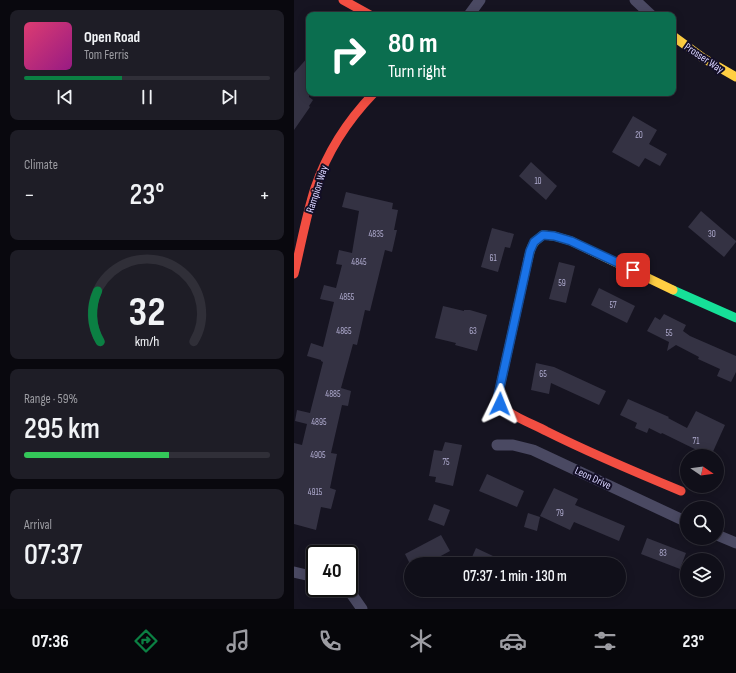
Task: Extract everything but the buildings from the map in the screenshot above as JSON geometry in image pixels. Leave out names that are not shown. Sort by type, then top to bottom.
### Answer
[{"type":"street","points":[[343,0],[365,12]]},
{"type":"street","points":[[471,12],[480,0]]},
{"type":"street","points":[[635,0],[648,12]]},
{"type":"street","name":"Prosser Way","points":[[676,38],[706,62],[736,77]]},
{"type":"street","name":"Rampion Way","points":[[294,274],[312,195],[319,176],[339,137],[371,96]]},
{"type":"street","points":[[680,491],[638,474],[585,450],[520,418],[506,410],[500,404],[498,396],[530,251],[534,242],[543,235],[554,236],[571,241],[681,294],[736,318]]},
{"type":"street","name":"Leon Drive","points":[[497,445],[513,445],[533,450],[680,519]]},
{"type":"street","points":[[724,538],[736,543]]},
{"type":"street","points":[[294,572],[306,575]]},
{"type":"street","points":[[354,597],[362,609]]},
{"type":"traffic: fast","points":[[673,290],[736,318]]},
{"type":"traffic: slow","points":[[676,38],[703,58],[736,77]]},
{"type":"traffic: slow","points":[[528,260],[531,248],[536,240],[543,235],[554,236],[571,241],[673,290]]},
{"type":"traffic: jam","points":[[343,0],[365,12]]},
{"type":"traffic: jam","points":[[294,274],[306,220],[320,175],[339,137],[364,103],[371,96]]},
{"type":"traffic: jam","points":[[528,260],[498,396],[502,406],[514,415],[563,439],[680,491]]},
{"type":"route","points":[[500,404],[498,396],[530,251],[534,242],[543,235],[554,236],[571,241],[633,270]]}]
